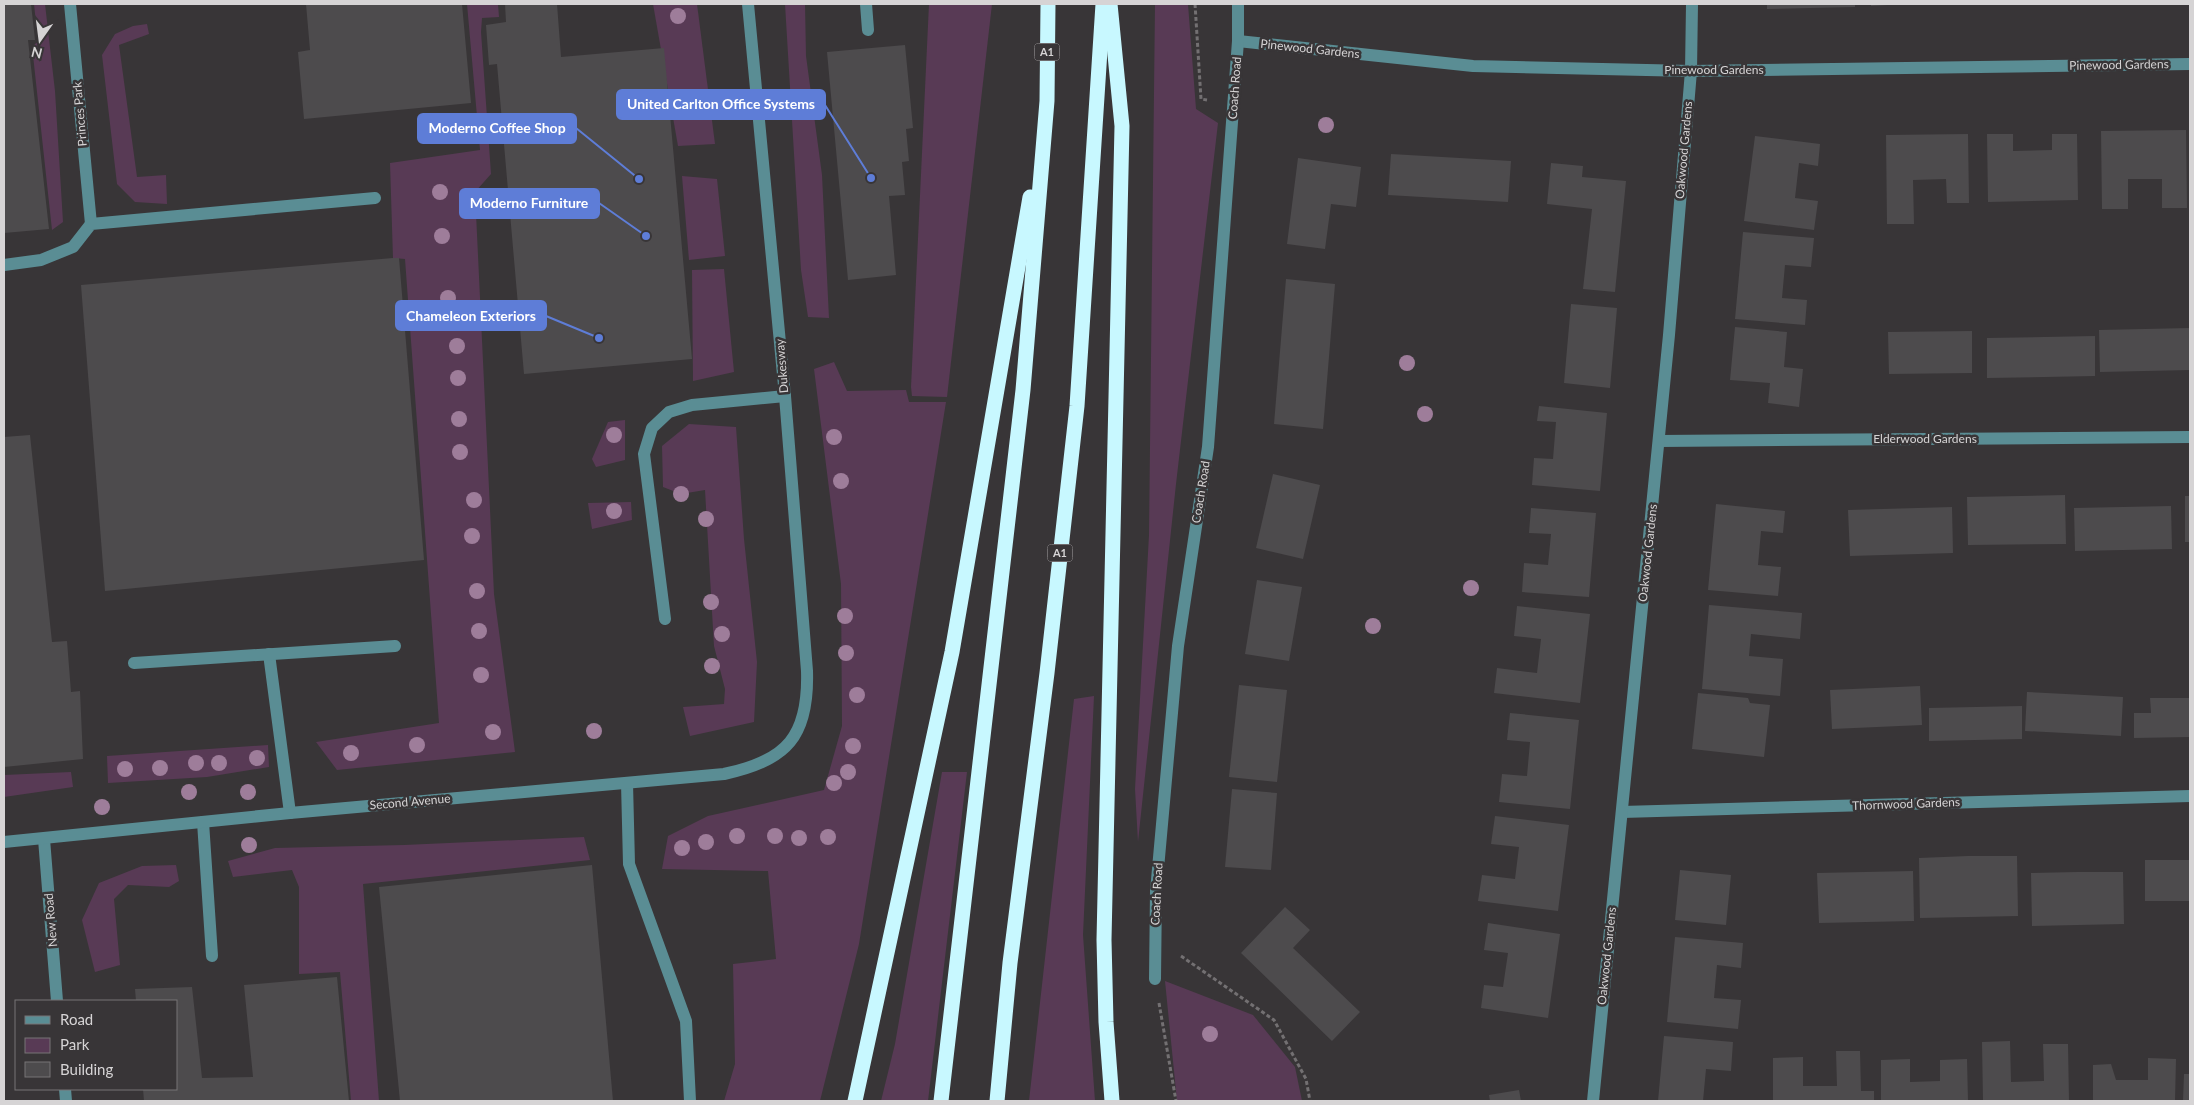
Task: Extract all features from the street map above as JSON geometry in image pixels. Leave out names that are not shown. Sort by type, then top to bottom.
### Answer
[{"type":"highway","name":"A1","points":[[941,1101],[1022,400],[1047,101],[1048,4]]},
{"type":"highway","name":"A1","points":[[997,1101],[1010,963],[1046,683],[1077,406],[1103,4]]},
{"type":"highway","points":[[1110,4],[1122,126],[1104,940],[1106,1022],[1112,1101]]},
{"type":"highway","name":"A1","points":[[855,1101],[952,652],[1047,101]]},
{"type":"street","name":"Princes Park","points":[[70,4],[91,224]]},
{"type":"street","name":"Dukesway","points":[[748,4],[785,396],[807,671],[808,693],[806,711],[800,728]]},
{"type":"street","points":[[866,4],[868,30]]},
{"type":"street","name":"Coach Road","points":[[1155,979],[1156,891],[1178,646],[1208,447],[1234,102],[1238,41],[1238,4]]},
{"type":"street","name":"Oakwood Gardens","points":[[1593,1101],[1659,441],[1690,71],[1692,4]]},
{"type":"street","name":"Pinewood Gardens","points":[[1238,41],[1473,66],[1690,71],[2190,64]]},
{"type":"street","points":[[4,265],[41,260],[73,247],[91,224],[375,198]]},
{"type":"street","points":[[666,619],[644,454],[652,428],[669,412],[692,405],[785,396]]},
{"type":"street","name":"Elderwood Gardens","points":[[1659,441],[2190,437]]},
{"type":"street","points":[[134,663],[395,646]]},
{"type":"street","points":[[269,654],[290,812]]},
{"type":"street","name":"Second Avenue","points":[[4,842],[290,812],[724,774],[750,769],[771,759],[786,746],[800,728]]},
{"type":"street","points":[[627,783],[629,864],[686,1021],[690,1101]]},
{"type":"street","name":"Thornwood Gardens","points":[[1622,812],[2190,796]]},
{"type":"street","points":[[203,822],[212,956]]},
{"type":"street","name":"New Road","points":[[44,838],[57,1000]]},
{"type":"path","points":[[1195,4],[1200,99],[1234,102]]},
{"type":"path","points":[[1156,939],[1274,1020],[1306,1079],[1310,1101]]},
{"type":"path","points":[[1155,979],[1176,1101]]},
{"type":"green space","points":[[34,4],[45,4],[55,91],[63,222],[52,230],[32,46],[38,42]]},
{"type":"green space","points":[[467,4],[498,4],[499,17],[482,18],[481,32],[491,174],[475,192],[494,594],[515,752],[337,770],[316,742],[439,723],[405,259],[393,258],[390,163],[480,150]]},
{"type":"green space","points":[[653,4],[697,4],[715,144],[678,146]]},
{"type":"green space","points":[[785,4],[805,4],[806,56],[822,175],[829,318],[808,317],[801,270]]},
{"type":"green space","points":[[929,4],[992,4],[947,397],[912,396],[911,387]]},
{"type":"green space","points":[[1155,4],[1188,4],[1196,109],[1218,123],[1176,484],[1138,842],[1135,789],[1149,535]]},
{"type":"green space","points":[[147,24],[149,34],[119,45],[137,177],[166,175],[167,204],[135,202],[117,184],[102,55],[115,34],[133,26]]},
{"type":"green space","points":[[682,176],[717,179],[725,256],[689,260]]},
{"type":"green space","points":[[724,269],[734,372],[693,381],[692,270]]},
{"type":"green space","points":[[834,362],[847,391],[906,390],[909,402],[946,402],[859,944],[820,1101],[724,1101],[735,1064],[733,964],[776,959],[768,871],[662,869],[668,836],[708,816],[824,790],[842,726],[841,584],[814,369]]},
{"type":"green space","points":[[625,420],[625,460],[596,467],[592,459],[608,422]]},
{"type":"green space","points":[[689,424],[736,427],[744,539],[757,662],[754,722],[690,736],[683,707],[724,704],[725,689],[714,646],[705,490],[681,494],[663,487],[662,446]]},
{"type":"green space","points":[[631,502],[632,520],[592,529],[588,503]]},
{"type":"green space","points":[[1094,696],[1083,935],[1095,1101],[1029,1101],[1074,699]]},
{"type":"green space","points":[[268,745],[269,767],[207,777],[108,783],[107,756]]},
{"type":"green space","points":[[71,772],[73,787],[4,797],[4,775]]},
{"type":"green space","points":[[942,772],[967,772],[928,1101],[881,1101],[895,1044]]},
{"type":"green space","points":[[584,837],[590,860],[363,884],[379,1101],[351,1101],[340,972],[299,974],[299,887],[292,870],[233,877],[228,861],[275,848],[404,845]]},
{"type":"green space","points":[[176,865],[179,881],[169,887],[128,885],[114,899],[120,965],[95,972],[82,920],[99,883],[142,866]]},
{"type":"green space","points":[[1165,981],[1253,1015],[1295,1067],[1302,1101],[1177,1101]]},
{"type":"building","points":[[4,4],[31,4],[35,40],[28,40],[49,229],[4,233]]},
{"type":"building","points":[[306,4],[462,4],[471,103],[304,119],[298,52],[310,50]]},
{"type":"building","points":[[505,4],[557,4],[561,57],[664,48],[692,359],[524,374],[497,64],[489,65],[486,25],[506,22]]},
{"type":"building","points":[[1767,4],[1855,4],[1855,7],[1767,9]]},
{"type":"building","points":[[1871,4],[1888,4],[1888,5],[1871,6]]},
{"type":"building","points":[[905,45],[913,128],[906,129],[909,161],[902,162],[905,195],[889,196],[896,275],[848,280],[827,52]]},
{"type":"building","points":[[2186,130],[2187,208],[2162,208],[2162,179],[2128,179],[2128,209],[2102,209],[2101,131]]},
{"type":"building","points":[[1968,134],[1969,203],[1947,203],[1946,179],[1913,180],[1914,224],[1887,224],[1886,135]]},
{"type":"building","points":[[1987,134],[2013,134],[2013,151],[2052,150],[2052,134],[2077,134],[2078,200],[1988,202]]},
{"type":"building","points":[[1755,136],[1820,144],[1818,166],[1799,163],[1795,198],[1818,201],[1814,230],[1744,221]]},
{"type":"building","points":[[1391,154],[1511,161],[1508,202],[1388,195]]},
{"type":"building","points":[[1298,158],[1361,167],[1356,207],[1331,204],[1325,249],[1287,244]]},
{"type":"building","points":[[1551,163],[1583,166],[1582,177],[1626,181],[1615,292],[1583,289],[1592,209],[1547,204]]},
{"type":"building","points":[[1743,232],[1814,238],[1811,267],[1785,265],[1782,298],[1807,300],[1805,325],[1735,319]]},
{"type":"building","points":[[399,258],[424,560],[105,591],[81,285]]},
{"type":"building","points":[[1286,279],[1335,284],[1323,429],[1274,424]]},
{"type":"building","points":[[1571,304],[1617,308],[1610,388],[1564,383]]},
{"type":"building","points":[[1735,327],[1787,332],[1784,367],[1803,369],[1799,407],[1768,403],[1770,383],[1730,380]]},
{"type":"building","points":[[2190,328],[2190,370],[2100,372],[2099,330]]},
{"type":"building","points":[[1972,331],[1972,373],[1889,374],[1888,332]]},
{"type":"building","points":[[2095,336],[2095,376],[1987,378],[1987,338]]},
{"type":"building","points":[[1539,406],[1607,413],[1600,491],[1532,485],[1534,458],[1553,459],[1556,422],[1537,421]]},
{"type":"building","points":[[30,435],[52,642],[67,641],[71,692],[80,691],[83,759],[4,767],[4,437]]},
{"type":"building","points":[[1273,474],[1320,485],[1303,559],[1256,548]]},
{"type":"building","points":[[2065,495],[2066,544],[1968,545],[1967,497]]},
{"type":"building","points":[[2185,496],[2190,496],[2190,542],[2185,542]]},
{"type":"building","points":[[1716,504],[1785,511],[1783,533],[1761,531],[1758,565],[1781,567],[1778,596],[1708,590]]},
{"type":"building","points":[[2171,506],[2172,549],[2075,551],[2074,508]]},
{"type":"building","points":[[1952,507],[1953,553],[1850,556],[1848,510]]},
{"type":"building","points":[[1531,508],[1596,513],[1589,597],[1522,592],[1524,563],[1548,565],[1551,534],[1529,533]]},
{"type":"building","points":[[1257,580],[1302,587],[1289,661],[1245,654]]},
{"type":"building","points":[[1709,605],[1802,613],[1800,639],[1751,634],[1749,656],[1783,659],[1780,696],[1702,689]]},
{"type":"building","points":[[1517,606],[1590,614],[1580,703],[1494,693],[1497,668],[1537,673],[1541,639],[1514,636]]},
{"type":"building","points":[[1239,685],[1287,690],[1277,782],[1229,777]]},
{"type":"building","points":[[1920,686],[1922,725],[1832,729],[1830,690]]},
{"type":"building","points":[[2027,692],[2123,697],[2121,736],[2025,731]]},
{"type":"building","points":[[1698,693],[1748,698],[1750,703],[1770,705],[1764,757],[1692,749]]},
{"type":"building","points":[[2150,698],[2190,698],[2190,737],[2134,738],[2134,713],[2151,713]]},
{"type":"building","points":[[2022,706],[2022,739],[1929,741],[1929,708]]},
{"type":"building","points":[[1510,713],[1579,720],[1570,809],[1499,802],[1502,774],[1527,776],[1530,742],[1507,740]]},
{"type":"building","points":[[1232,789],[1277,793],[1271,870],[1225,867]]},
{"type":"building","points":[[1495,816],[1569,825],[1558,911],[1478,901],[1482,875],[1515,879],[1519,847],[1491,844]]},
{"type":"building","points":[[2017,856],[2018,916],[1920,918],[1919,858]]},
{"type":"building","points":[[2145,860],[2190,860],[2190,901],[2145,901]]},
{"type":"building","points":[[592,865],[613,1101],[400,1101],[379,887]]},
{"type":"building","points":[[1680,870],[1731,875],[1726,925],[1675,920]]},
{"type":"building","points":[[1913,871],[1914,921],[1819,923],[1817,873]]},
{"type":"building","points":[[2123,872],[2124,924],[2032,926],[2031,873]]},
{"type":"building","points":[[1285,907],[1310,930],[1293,948],[1360,1012],[1332,1041],[1241,953]]},
{"type":"building","points":[[1488,923],[1560,934],[1548,1018],[1481,1008],[1484,985],[1503,987],[1508,953],[1484,950]]},
{"type":"building","points":[[1675,937],[1743,943],[1741,968],[1717,965],[1714,998],[1741,1000],[1738,1029],[1667,1022]]},
{"type":"building","points":[[337,977],[349,1101],[144,1101],[143,1090],[178,1090],[178,1000],[136,1000],[135,989],[192,987],[202,1078],[253,1077],[244,985]]},
{"type":"building","points":[[1664,1036],[1733,1042],[1731,1071],[1706,1069],[1703,1101],[1658,1101]]},
{"type":"building","points":[[2010,1041],[2011,1082],[2044,1081],[2043,1044],[2068,1044],[2069,1101],[1983,1101],[1982,1042]]},
{"type":"building","points":[[1836,1051],[1860,1051],[1861,1091],[1874,1091],[1874,1101],[1773,1101],[1773,1058],[1803,1057],[1803,1086],[1837,1086]]},
{"type":"building","points":[[2148,1058],[2176,1059],[2175,1101],[2093,1101],[2093,1065],[2111,1064],[2116,1080],[2148,1080]]},
{"type":"building","points":[[1910,1059],[1910,1082],[1940,1081],[1940,1060],[1967,1059],[1968,1101],[1881,1101],[1881,1060]]},
{"type":"building","points":[[2184,1074],[2190,1074],[2190,1101],[2183,1101]]},
{"type":"building","points":[[1519,1090],[1521,1101],[1490,1101],[1489,1095]]},
{"type":"place","name":"United Carlton Office Systems","points":[[871,178]]},
{"type":"place","name":"Moderno Coffee Shop","points":[[639,179]]},
{"type":"place","name":"Moderno Furniture","points":[[646,236]]},
{"type":"place","name":"Chameleon Exteriors","points":[[599,338]]}]
